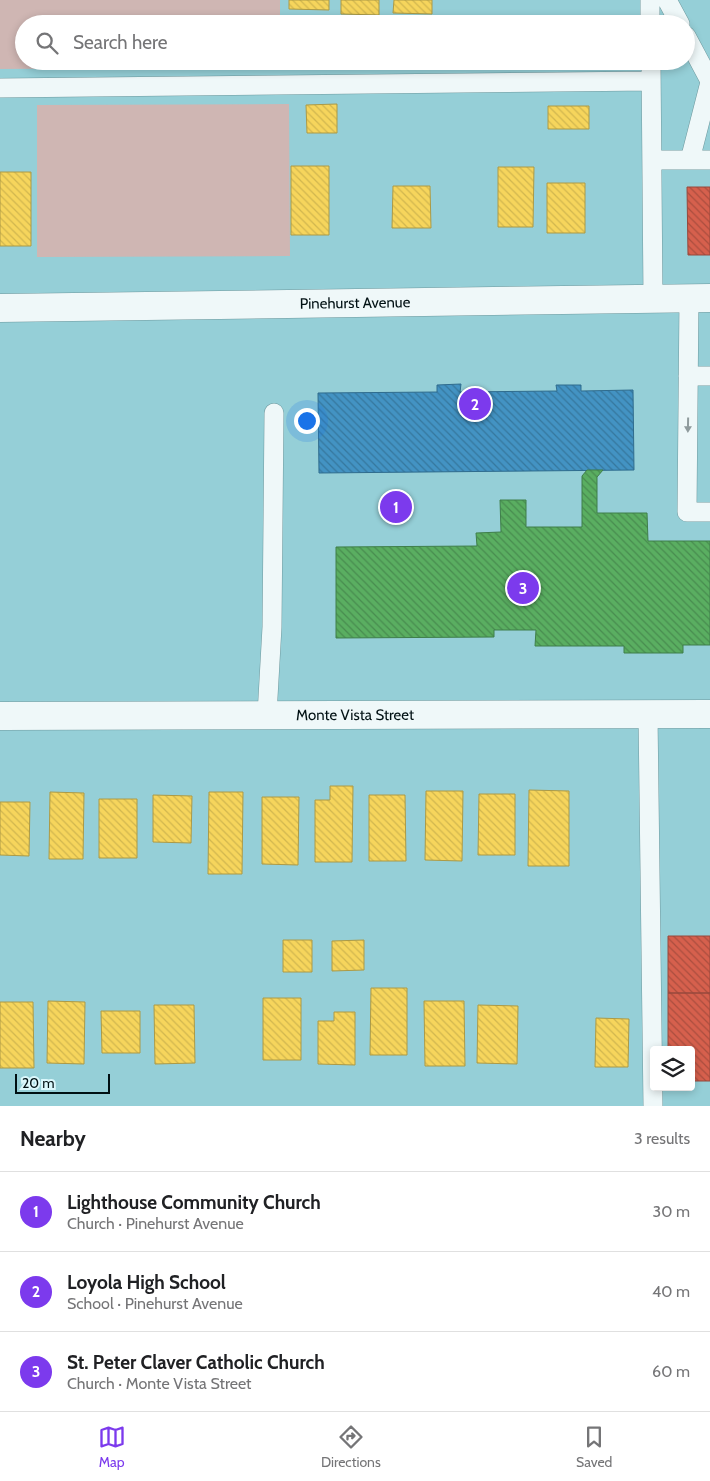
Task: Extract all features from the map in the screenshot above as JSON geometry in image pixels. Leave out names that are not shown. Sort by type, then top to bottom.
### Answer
[{"type":"street","name":"Pinehurst Avenue","points":[[0,308],[699,298]]},
{"type":"street","name":"Monte Vista Street","points":[[0,716],[710,714]]},
{"type":"lane","points":[[650,0],[650,15]]},
{"type":"lane","points":[[667,0],[675,15]]},
{"type":"lane","points":[[690,160],[710,82],[695,53]]},
{"type":"lane","points":[[651,70],[653,299]]},
{"type":"lane","points":[[0,88],[651,81]]},
{"type":"lane","points":[[652,160],[710,160]]},
{"type":"lane","points":[[699,298],[688,376],[687,512],[710,512]]},
{"type":"lane","points":[[688,376],[710,376]]},
{"type":"lane","points":[[267,715],[272,627],[274,412]]},
{"type":"lane","points":[[648,715],[654,1106]]},
{"type":"shaded area","points":[[0,0],[280,0],[280,15],[15,15],[15,69],[0,69]]},
{"type":"shaded area","points":[[289,104],[290,256],[37,257],[37,105]]},
{"type":"building: Homes","points":[[289,0],[329,0],[329,10],[289,9]]},
{"type":"building: Homes","points":[[341,0],[379,0],[379,15],[341,14]]},
{"type":"building: Homes","points":[[394,0],[432,0],[432,14],[393,13]]},
{"type":"building: Homes","points":[[337,104],[337,133],[307,133],[306,105]]},
{"type":"building: Homes","points":[[548,106],[589,106],[589,129],[548,129]]},
{"type":"building: Homes","points":[[291,166],[329,166],[329,235],[291,235]]},
{"type":"building: Homes","points":[[498,167],[534,167],[533,227],[498,227]]},
{"type":"building: Homes","points":[[0,172],[31,172],[31,246],[0,246]]},
{"type":"building: Homes","points":[[547,183],[585,183],[585,233],[547,233]]},
{"type":"building: Homes","points":[[393,186],[430,186],[431,228],[392,228]]},
{"type":"building: Homes","points":[[330,786],[353,786],[352,862],[315,862],[315,800],[330,800]]},
{"type":"building: Homes","points":[[529,790],[569,791],[569,866],[528,866]]},
{"type":"building: Homes","points":[[426,791],[463,791],[462,861],[425,860]]},
{"type":"building: Homes","points":[[50,792],[84,793],[83,859],[49,859]]},
{"type":"building: Homes","points":[[209,792],[243,792],[242,874],[208,874]]},
{"type":"building: Homes","points":[[479,794],[515,794],[515,855],[478,855]]},
{"type":"building: Homes","points":[[153,795],[192,796],[191,843],[153,842]]},
{"type":"building: Homes","points":[[369,795],[405,795],[406,861],[369,861]]},
{"type":"building: Homes","points":[[262,797],[299,797],[298,865],[262,864]]},
{"type":"building: Homes","points":[[99,799],[137,799],[137,858],[99,858]]},
{"type":"building: Homes","points":[[0,802],[30,802],[29,856],[0,855]]},
{"type":"building: Homes","points":[[283,940],[312,940],[312,972],[283,972]]},
{"type":"building: Homes","points":[[364,940],[364,970],[332,971],[332,941]]},
{"type":"building: Homes","points":[[371,988],[407,988],[407,1055],[370,1055]]},
{"type":"building: Homes","points":[[263,998],[301,998],[301,1060],[263,1060]]},
{"type":"building: Homes","points":[[48,1001],[85,1002],[84,1064],[47,1063]]},
{"type":"building: Homes","points":[[424,1001],[464,1001],[465,1066],[425,1066]]},
{"type":"building: Homes","points":[[0,1002],[33,1002],[34,1068],[0,1068]]},
{"type":"building: Homes","points":[[154,1005],[194,1005],[195,1063],[155,1064]]},
{"type":"building: Homes","points":[[478,1005],[518,1006],[517,1064],[477,1063]]},
{"type":"building: Homes","points":[[101,1011],[140,1011],[140,1053],[102,1053]]},
{"type":"building: Homes","points":[[334,1012],[355,1012],[355,1065],[318,1064],[318,1021],[334,1021]]},
{"type":"building: Homes","points":[[596,1018],[629,1019],[628,1067],[595,1067]]},
{"type":"building: Shops","points":[[687,187],[710,187],[710,255],[688,255]]},
{"type":"building: Shops","points":[[668,936],[710,936],[710,993],[668,993]]},
{"type":"building: Shops","points":[[668,993],[710,993],[710,1081],[695,1081],[695,1046],[668,1046]]},
{"type":"building: Schools","points":[[461,384],[460,392],[557,391],[556,385],[581,385],[581,391],[633,390],[634,470],[319,473],[318,393],[437,392],[437,385]]},
{"type":"building: Public","points":[[587,470],[603,470],[597,477],[597,513],[647,513],[648,541],[710,541],[710,645],[683,645],[683,653],[624,653],[624,646],[535,646],[536,630],[494,630],[494,637],[336,638],[336,547],[477,546],[476,533],[501,532],[500,500],[526,500],[526,527],[582,527],[582,476]]},
{"type":"place","name":"Loyola High School","points":[[475,404]]},
{"type":"place","name":"Lighthouse Community Church","points":[[396,507]]},
{"type":"place","name":"St. Peter Claver Catholic Church","points":[[523,588]]}]
